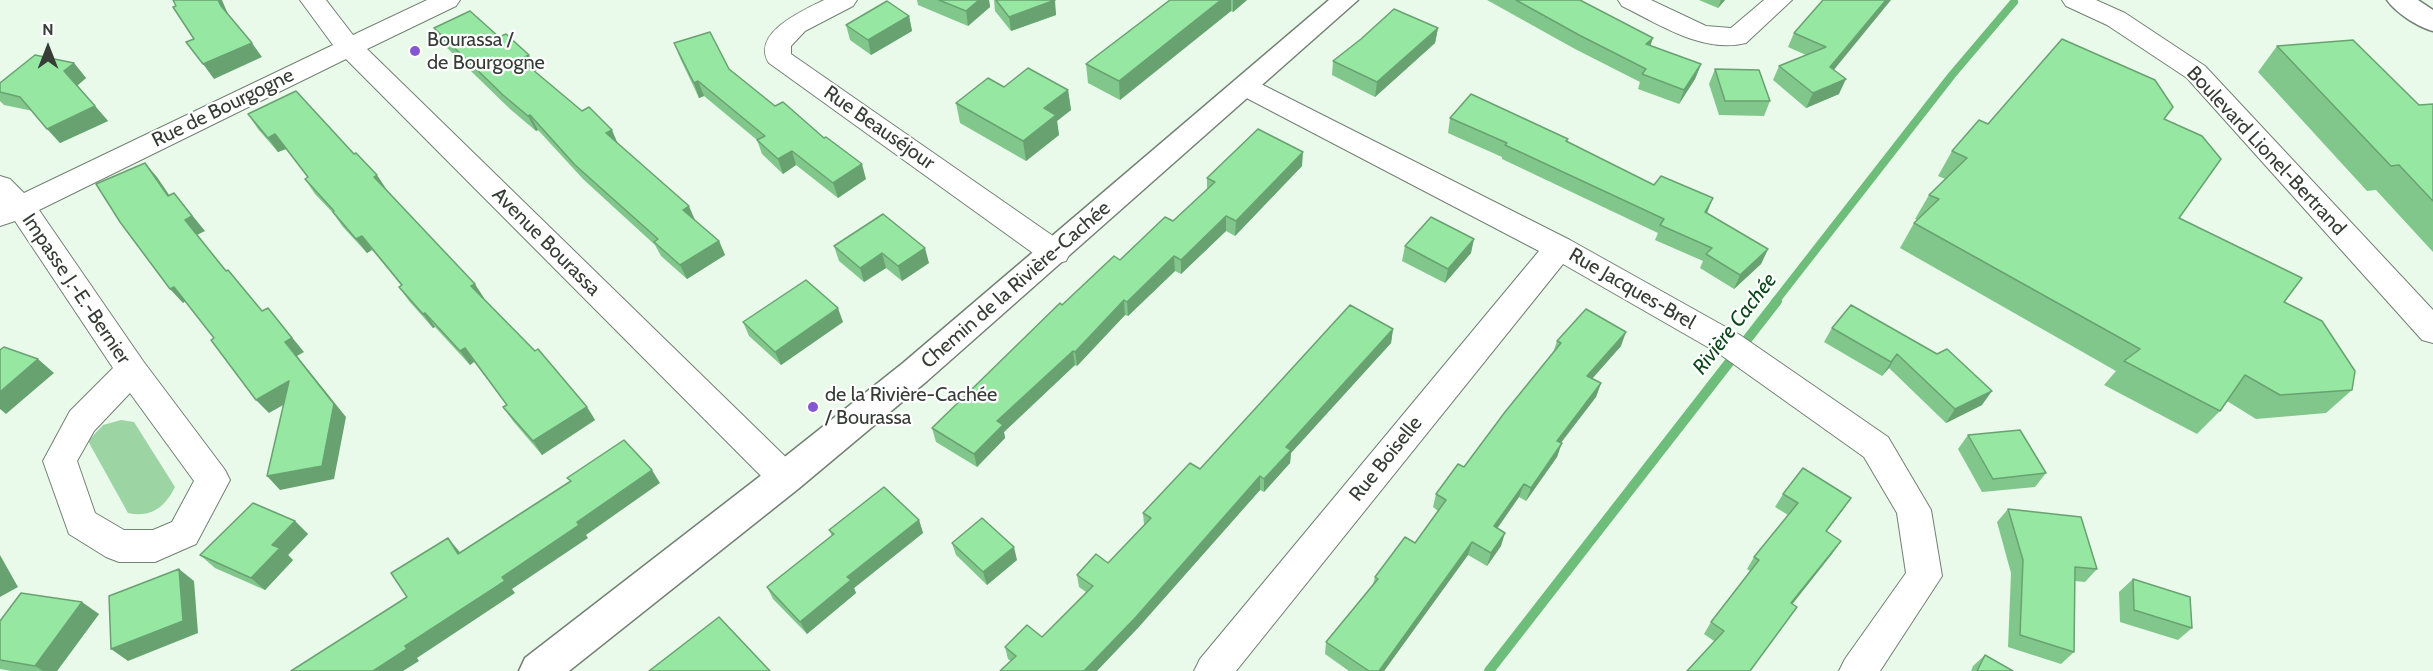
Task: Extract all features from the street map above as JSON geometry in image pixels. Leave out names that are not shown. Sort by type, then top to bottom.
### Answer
[{"type":"main road","name":"Chemin de la Rivière-Cachée","points":[[538,671],[785,478],[1055,253],[1345,0]]},
{"type":"main road","points":[[2400,0],[2433,22]]},
{"type":"street","name":"Avenue Bourassa","points":[[314,0],[349,47],[785,478]]},
{"type":"street","name":"Rue de Bourgogne","points":[[7,203],[447,0]]},
{"type":"street","name":"Rue Beauséjour","points":[[843,0],[796,25],[778,44],[778,57],[1055,253]]},
{"type":"street","points":[[1631,0],[1701,34],[1737,37],[1779,0]]},
{"type":"street","name":"Boulevard Lionel-Bertrand","points":[[2075,0],[2116,19],[2196,72],[2433,332]]},
{"type":"street","name":"Rue Jacques-Brel","points":[[1244,86],[1559,248],[1742,354],[1876,447],[1914,510],[1924,576],[1858,671]]},
{"type":"street","name":"Impasse J.-E.-Bernier","points":[[7,203],[132,370],[213,480],[184,532],[155,546],[119,546],[81,523],[60,461],[82,421],[132,370]]},
{"type":"street","name":"Rue Boiselle","points":[[1213,671],[1559,248]]},
{"type":"green space","points":[[121,420],[134,422],[175,487],[162,505],[144,514],[128,513],[88,441],[103,425]]},
{"type":"building","points":[[173,0],[218,0],[252,43],[203,64],[186,42],[194,39],[173,7],[176,6]]},
{"type":"building","points":[[939,0],[979,0],[966,11]]},
{"type":"building","points":[[996,0],[1055,0],[1009,17]]},
{"type":"building","points":[[1170,0],[1221,0],[1119,81],[1086,64]]},
{"type":"building","points":[[1516,0],[1580,0],[1653,38],[1646,44],[1701,64],[1684,90],[1642,74],[1646,69]]},
{"type":"building","points":[[1823,0],[1886,0],[1830,67],[1846,79],[1813,93],[1779,66],[1826,47],[1794,33]]},
{"type":"building","points":[[887,1],[909,16],[868,40],[846,25]]},
{"type":"building","points":[[1394,9],[1438,28],[1377,82],[1333,61],[1361,39]]},
{"type":"building","points":[[470,11],[499,37],[506,34],[529,55],[520,59],[582,111],[589,107],[612,130],[606,133],[689,206],[683,210],[719,241],[680,265],[654,242],[658,239],[575,165],[530,115],[528,116],[503,95],[434,28]]},
{"type":"building","points":[[710,32],[729,69],[775,106],[783,102],[824,138],[826,137],[862,164],[833,183],[792,151],[778,159],[757,140],[765,136],[698,81],[694,83],[674,43]]},
{"type":"building","points":[[2062,39],[2155,80],[2173,107],[2164,119],[2202,136],[2221,159],[2179,218],[2302,278],[2284,302],[2322,321],[2355,371],[2352,390],[2280,395],[2245,375],[2220,411],[2124,361],[2140,349],[1914,223],[1939,199],[1929,195],[1967,158],[1952,151],[1979,120],[1988,124]]},
{"type":"building","points":[[2353,40],[2419,105],[2433,104],[2433,201],[2399,165],[2391,166],[2277,46]]},
{"type":"building","points":[[35,55],[74,63],[64,71],[95,106],[47,129],[20,97],[0,92],[0,83]]},
{"type":"building","points":[[1028,68],[1068,90],[1044,108],[1056,115],[1023,141],[956,103],[988,78],[1004,87]]},
{"type":"building","points":[[1715,69],[1759,70],[1770,101],[1725,101]]},
{"type":"building","points":[[296,91],[354,154],[356,153],[377,175],[374,177],[475,284],[471,286],[535,351],[538,349],[587,407],[533,441],[503,407],[507,405],[465,348],[460,351],[425,313],[423,314],[399,287],[402,285],[362,236],[356,239],[305,179],[308,177],[275,134],[268,138],[248,114]]},
{"type":"building","points":[[1471,94],[1568,139],[1566,141],[1654,185],[1661,176],[1713,198],[1705,212],[1768,249],[1740,275],[1706,254],[1712,248],[1660,225],[1664,219],[1450,118]]},
{"type":"building","points":[[1258,129],[1303,152],[1236,221],[1226,216],[1181,260],[1174,256],[1127,302],[1124,300],[1075,352],[1073,351],[997,421],[1003,425],[974,454],[932,428],[1060,303],[1062,305],[1114,256],[1120,260],[1165,217],[1173,221],[1215,182],[1207,178]]},
{"type":"building","points":[[145,163],[168,196],[174,193],[192,216],[185,220],[226,271],[228,270],[262,311],[268,308],[292,338],[285,342],[334,404],[322,466],[267,476],[289,381],[256,400],[211,340],[214,338],[174,287],[170,289],[120,222],[96,184]]},
{"type":"building","points":[[883,214],[925,248],[898,266],[882,253],[860,268],[834,246]]},
{"type":"building","points":[[1431,217],[1474,239],[1448,269],[1405,246]]},
{"type":"building","points":[[806,280],[838,308],[775,352],[743,322]]},
{"type":"building","points":[[1350,305],[1393,329],[1286,447],[1291,450],[1264,479],[1260,476],[1136,617],[1084,671],[1000,671],[1016,656],[1005,647],[1027,625],[1042,637],[1093,586],[1077,575],[1096,554],[1108,563],[1151,518],[1143,513],[1190,463],[1200,469]]},
{"type":"building","points":[[1851,305],[1937,354],[1947,349],[1992,391],[1955,409],[1897,354],[1891,362],[1832,328]]},
{"type":"building","points":[[1586,309],[1626,332],[1587,376],[1601,383],[1557,441],[1562,443],[1531,488],[1524,484],[1494,526],[1505,533],[1491,553],[1472,542],[1379,671],[1369,671],[1326,642],[1378,579],[1375,577],[1405,537],[1415,543],[1446,500],[1436,494],[1458,464],[1464,467],[1561,343],[1557,341]]},
{"type":"building","points":[[4,347],[38,359],[0,392],[0,350]]},
{"type":"building","points":[[2020,430],[2046,473],[1993,479],[1968,435]]},
{"type":"building","points":[[624,440],[652,470],[577,522],[579,525],[502,577],[505,581],[405,646],[407,649],[373,671],[291,671],[407,597],[391,573],[448,538],[458,554],[571,481],[567,478]]},
{"type":"building","points":[[1803,468],[1851,498],[1826,531],[1841,541],[1791,603],[1797,607],[1750,671],[1687,671],[1724,631],[1711,622],[1759,560],[1754,557],[1798,503],[1783,494]]},
{"type":"building","points":[[884,487],[919,520],[847,577],[851,580],[800,622],[767,587],[834,534],[829,530]]},
{"type":"building","points":[[253,503],[295,521],[272,545],[280,548],[251,578],[200,555]]},
{"type":"building","points":[[2008,509],[2081,517],[2097,569],[2075,567],[2074,652],[2020,635],[2023,560]]},
{"type":"building","points":[[982,518],[1014,547],[983,572],[952,543]]},
{"type":"building","points":[[179,569],[183,621],[111,649],[109,596]]},
{"type":"building","points":[[2133,579],[2190,597],[2192,628],[2134,610]]},
{"type":"building","points":[[21,593],[82,602],[35,666],[0,660],[0,621]]},
{"type":"building","points":[[719,617],[770,671],[649,671]]},
{"type":"building","points":[[1985,655],[2013,671],[1977,671]]},
{"type":"waterway","name":"Rivière Cachée","points":[[1775,302],[1952,75],[2014,2]]},
{"type":"waterway","name":"Rivière Cachée","points":[[1489,671],[1777,301]]},
{"type":"place","name":"Bourassa / de Bourgogne","points":[[415,51]]},
{"type":"place","name":"de la Rivière-Cachée / Bourassa","points":[[813,407]]}]
